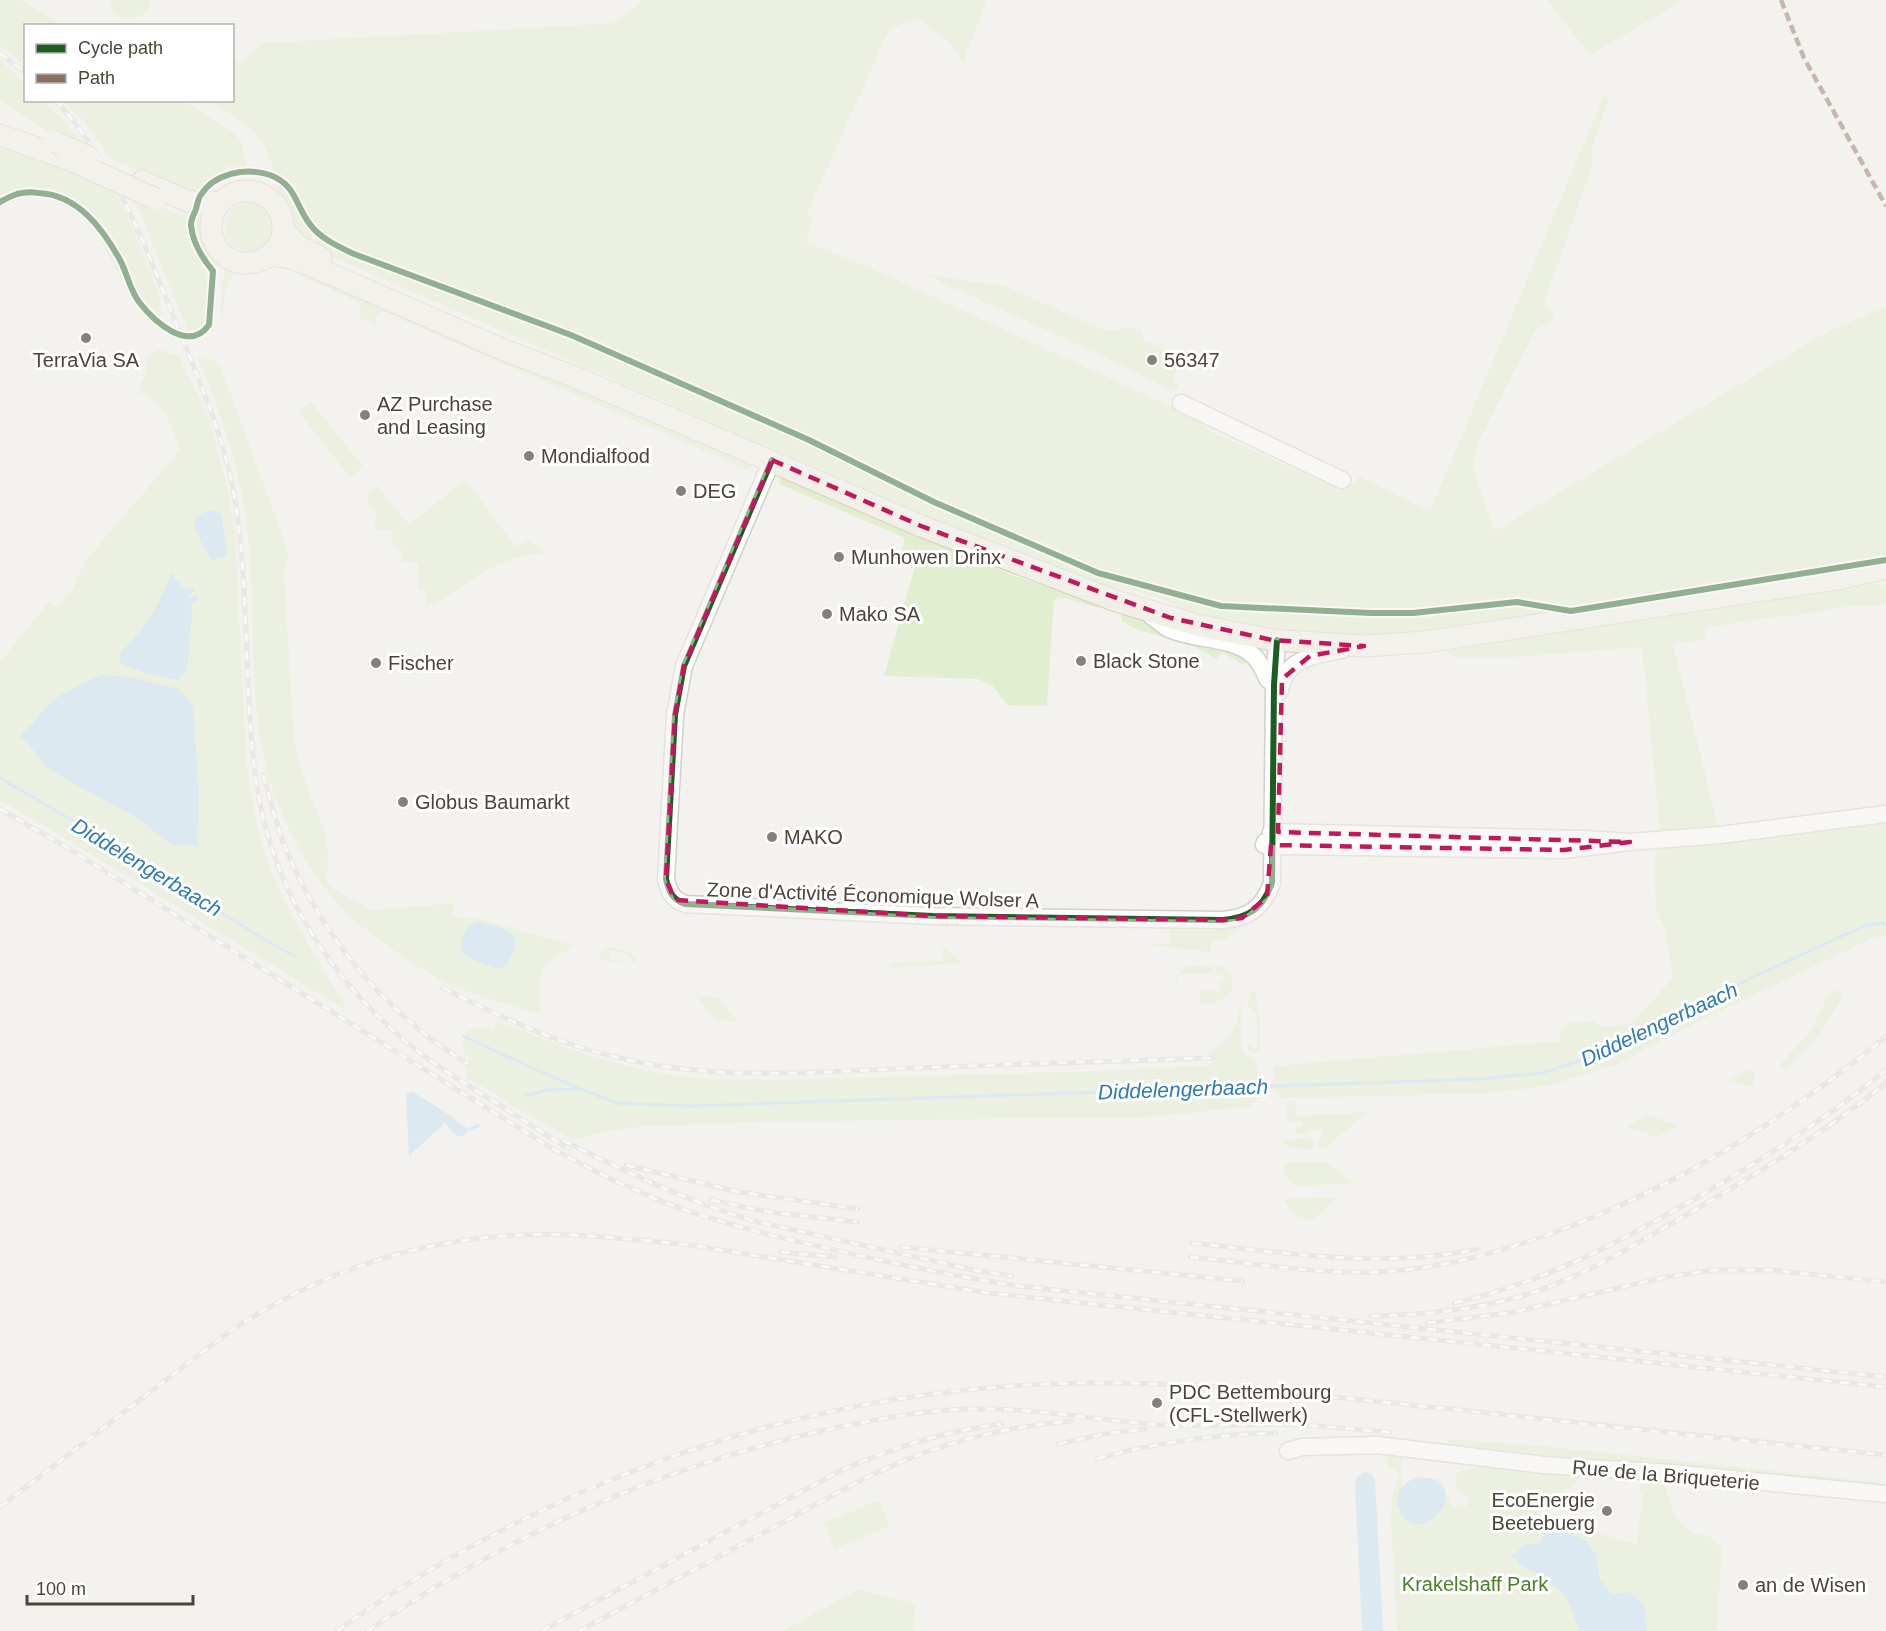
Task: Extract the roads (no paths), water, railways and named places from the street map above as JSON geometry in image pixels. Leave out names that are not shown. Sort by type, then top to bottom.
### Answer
[{"type":"main road","points":[[0,123],[55,142],[198,203],[221,202]]},
{"type":"main road","points":[[0,135],[68,159],[180,210],[211,230]]},
{"type":"main road","points":[[250,190],[262,193],[272,200],[279,208],[284,228],[282,238],[270,255],[252,263],[232,260],[223,254],[217,247],[211,230],[215,210],[221,202],[238,191],[250,190]]},
{"type":"main road","points":[[284,228],[297,245],[309,252],[511,342],[580,378]]},
{"type":"main road","points":[[270,255],[305,263],[504,350],[580,378],[921,526],[1101,596],[1197,625],[1274,640],[1364,646],[1456,638],[1837,579],[1886,568]]},
{"type":"main road","points":[[1837,579],[1886,577]]},
{"type":"street","points":[[1181,403],[1342,480]]},
{"type":"street","name":"Zone d'Activité Économique Wolser A","points":[[772,460],[684,666],[675,715],[666,879],[669,891],[675,900],[685,904],[933,916],[1222,920],[1242,918],[1267,897],[1272,883],[1274,640]]},
{"type":"street","points":[[1142,609],[1168,628],[1239,646],[1251,653],[1257,660],[1268,680]]},
{"type":"street","points":[[1274,640],[1268,680],[1264,845],[1273,837],[1564,850],[1720,835],[1885,814]]},
{"type":"street","points":[[1273,837],[1282,679],[1294,665],[1310,656],[1364,646]]},
{"type":"street","name":"Rue de la Briqueterie","points":[[1288,1451],[1302,1447],[1368,1445],[1544,1465],[1672,1473],[1886,1494]]},
{"type":"water","points":[[212,510],[222,515],[227,556],[213,560],[198,536],[195,523],[197,517],[202,513]]},
{"type":"water","points":[[171,574],[175,574],[186,590],[193,587],[196,590],[188,596],[189,599],[197,595],[198,600],[191,604],[187,669],[178,680],[148,674],[120,664],[121,652],[150,616]]},
{"type":"water","points":[[101,675],[130,677],[179,689],[193,706],[199,792],[198,846],[172,845],[133,815],[46,767],[21,737],[21,733],[56,698]]},
{"type":"water","points":[[478,921],[512,934],[515,945],[506,966],[497,968],[485,965],[467,957],[462,951],[463,935],[470,926]]},
{"type":"water","points":[[413,1092],[453,1117],[465,1127],[467,1134],[457,1137],[445,1123],[409,1156],[406,1093]]},
{"type":"water","points":[[1365,1472],[1371,1474],[1375,1479],[1383,1631],[1362,1631],[1355,1485],[1358,1477]]},
{"type":"water","points":[[1420,1477],[1434,1479],[1443,1486],[1446,1496],[1438,1514],[1429,1521],[1420,1524],[1410,1523],[1399,1509],[1397,1497],[1407,1482]]},
{"type":"water","points":[[1546,1531],[1568,1533],[1585,1540],[1596,1554],[1600,1580],[1612,1594],[1629,1592],[1644,1604],[1647,1631],[1580,1631],[1566,1596],[1541,1575],[1520,1565],[1516,1558],[1512,1558],[1512,1554],[1516,1554],[1522,1545],[1539,1543]]},
{"type":"waterway","name":"Diddelengerbaach","points":[[0,778],[294,956]]},
{"type":"waterway","name":"Diddelengerbaach","points":[[463,1036],[616,1103],[691,1106],[1480,1079],[1542,1073],[1592,1057],[1753,977],[1864,926],[1882,923],[1886,925]]},
{"type":"waterway","points":[[526,1096],[547,1090],[579,1089]]},
{"type":"waterway","points":[[463,1131],[478,1126]]},
{"type":"railway","points":[[0,53],[24,71]]},
{"type":"railway","points":[[57,102],[96,153],[128,210],[198,377],[222,444],[233,490],[241,545],[249,708],[255,773],[263,818],[277,862],[295,903],[317,942],[344,979],[407,1043],[444,1070],[569,1149]]},
{"type":"railway","points":[[263,775],[288,854],[303,886],[340,946],[385,999],[439,1044],[468,1064]]},
{"type":"railway","points":[[0,809],[71,850],[553,1149],[634,1190],[708,1218],[851,1254],[1018,1286],[1886,1377]]},
{"type":"railway","points":[[443,988],[509,1020],[577,1046],[624,1059],[696,1070],[732,1073],[804,1073],[1212,1058]]},
{"type":"railway","points":[[1190,1257],[1306,1270],[1375,1272],[1441,1265],[1505,1249],[1593,1217],[1682,1175],[1767,1125],[1886,1037]]},
{"type":"railway","points":[[1454,1303],[1549,1273],[1637,1231],[1721,1184],[1770,1153],[1841,1105],[1886,1070]]},
{"type":"railway","points":[[1371,1316],[1431,1313],[1470,1308],[1528,1294],[1566,1280],[1621,1252],[1756,1174],[1835,1121],[1886,1083]]},
{"type":"railway","points":[[563,1140],[657,1185],[754,1221],[974,1270],[1012,1276]]},
{"type":"railway","points":[[626,1165],[739,1192],[858,1209]]},
{"type":"railway","points":[[711,1200],[769,1212],[857,1222]]},
{"type":"railway","points":[[0,1507],[230,1331],[297,1293],[333,1277],[406,1252],[483,1238],[554,1235],[650,1241]]},
{"type":"railway","points":[[643,1240],[696,1246],[988,1293],[1886,1387]]},
{"type":"railway","points":[[1192,1243],[1299,1255],[1370,1259],[1442,1255],[1477,1249]]},
{"type":"railway","points":[[901,1247],[1243,1281]]},
{"type":"railway","points":[[781,1252],[835,1257]]},
{"type":"railway","points":[[1427,1323],[1509,1313],[1666,1277],[1713,1270],[1769,1270],[1886,1282]]},
{"type":"railway","points":[[337,1631],[413,1581],[492,1536],[573,1496],[657,1462],[743,1434],[831,1412],[920,1396],[1062,1383],[1216,1387],[1886,1455]]},
{"type":"railway","points":[[367,1631],[473,1565],[583,1510],[697,1466],[817,1432],[873,1420],[929,1412],[990,1409],[1159,1425],[1294,1425],[1390,1432]]},
{"type":"railway","points":[[579,1631],[848,1487],[899,1463],[972,1438],[1022,1427],[1072,1421]]},
{"type":"railway","points":[[541,1631],[842,1470],[920,1441],[1001,1424]]},
{"type":"railway","points":[[1058,1444],[1104,1434],[1145,1429]]},
{"type":"railway","points":[[1097,1459],[1185,1440],[1276,1433]]},
{"type":"place","name":"TerraVia SA","points":[[86,338]]},
{"type":"place","name":"56347","points":[[1152,360]]},
{"type":"place","name":"AZ Purchase and Leasing","points":[[365,415]]},
{"type":"place","name":"Mondialfood","points":[[529,456]]},
{"type":"place","name":"DEG","points":[[681,491]]},
{"type":"place","name":"Munhowen Drinx","points":[[839,557]]},
{"type":"place","name":"Mako SA","points":[[827,614]]},
{"type":"place","name":"Black Stone","points":[[1081,661]]},
{"type":"place","name":"Fischer","points":[[376,663]]},
{"type":"place","name":"Globus Baumarkt","points":[[403,802]]},
{"type":"place","name":"MAKO","points":[[772,837]]},
{"type":"place","name":"PDC Bettembourg (CFL-Stellwerk)","points":[[1157,1403]]},
{"type":"place","name":"EcoEnergie Beetebuerg","points":[[1607,1511]]},
{"type":"place","name":"an de Wisen","points":[[1743,1585]]},
{"type":"park label","name":"Krakelshaff Park","points":[[1475,1584]]}]
